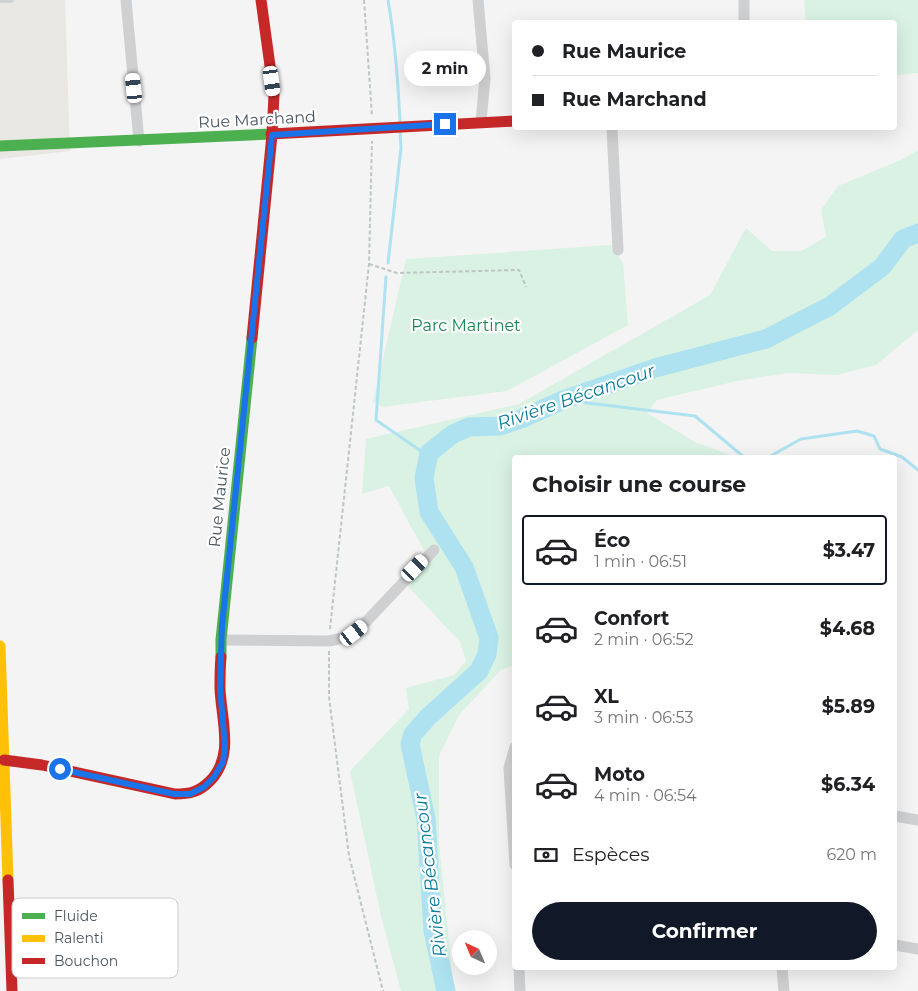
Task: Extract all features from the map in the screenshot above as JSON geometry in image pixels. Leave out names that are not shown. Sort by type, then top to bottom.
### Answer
[{"type":"street","points":[[126,0],[139,141]]},
{"type":"street","name":"Rue Maurice","points":[[4,760],[42,765],[174,794],[190,794],[204,787],[214,777],[223,762],[225,746],[220,688],[221,640],[272,135],[274,95],[261,0]]},
{"type":"street","points":[[478,0],[485,78],[482,122]]},
{"type":"street","points":[[744,0],[744,20]]},
{"type":"street","name":"Rue Marchand","points":[[0,146],[272,135],[512,121]]},
{"type":"street","points":[[612,130],[618,250]]},
{"type":"street","points":[[221,640],[329,641],[343,638],[354,633],[362,626],[434,550]]},
{"type":"street","points":[[0,646],[4,760],[4,864],[12,991]]},
{"type":"street","points":[[512,758],[509,768],[512,817]]},
{"type":"street","points":[[897,816],[918,820]]},
{"type":"street","points":[[897,945],[918,949]]},
{"type":"street","points":[[519,970],[520,991]]},
{"type":"street","points":[[782,970],[784,991]]},
{"type":"lane","points":[[0,0],[11,0]]},
{"type":"path","points":[[364,0],[373,128],[369,264],[329,641],[329,696],[349,856],[383,991]]},
{"type":"path","points":[[369,264],[397,273],[519,270],[526,287]]},
{"type":"shaded area","points":[[0,0],[65,0],[70,151],[0,159]]},
{"type":"green space","points":[[804,0],[918,0],[918,73],[897,75],[897,20],[806,20]]},
{"type":"green space","points":[[918,150],[918,330],[876,365],[837,375],[788,373],[737,381],[657,400],[647,413],[695,442],[731,455],[512,455],[512,666],[501,670],[459,715],[439,756],[439,843],[454,991],[401,991],[381,916],[350,771],[409,709],[406,688],[454,675],[466,661],[460,642],[403,581],[427,556],[389,486],[362,494],[366,439],[519,404],[710,295],[746,228],[772,251],[801,251],[826,237],[821,210],[838,186],[903,159]]},
{"type":"green space","name":"Parc Martinet","points":[[612,245],[623,263],[628,325],[507,391],[382,407],[373,402],[406,259]]},
{"type":"waterway","points":[[388,0],[396,60],[400,121]]},
{"type":"waterway","points":[[388,263],[401,148],[400,132]]},
{"type":"waterway","name":"Rivière Bécancour","points":[[446,991],[433,931],[426,819],[410,744],[413,734],[428,717],[479,671],[487,654],[489,638],[464,567],[429,512],[424,478],[429,453],[453,434],[469,427],[500,426],[521,419],[563,400],[655,368],[766,339],[830,306],[882,267],[903,239],[918,233]]},
{"type":"waterway","points":[[386,277],[376,420],[421,451],[429,453]]},
{"type":"waterway","points":[[563,400],[695,416],[741,455]]},
{"type":"waterway","points":[[772,455],[801,439],[857,431],[874,436],[880,449],[896,455]]},
{"type":"waterway","points":[[897,455],[918,470]]},
{"type":"traffic: fast","points":[[0,146],[271,134]]},
{"type":"traffic: fast","points":[[221,657],[221,640],[252,338]]},
{"type":"traffic: slow","points":[[0,646],[8,880]]},
{"type":"traffic: jam","points":[[252,338],[272,135],[274,95],[261,0]]},
{"type":"traffic: jam","points":[[271,134],[512,121]]},
{"type":"traffic: jam","points":[[4,760],[42,765],[175,794],[190,793],[198,790],[206,785],[218,771],[224,749],[225,737],[220,688],[221,657]]},
{"type":"traffic: jam","points":[[8,880],[12,991]]},
{"type":"route","points":[[60,769],[174,794],[190,794],[204,787],[214,777],[223,762],[225,746],[220,688],[222,626],[272,135],[445,124]]}]
